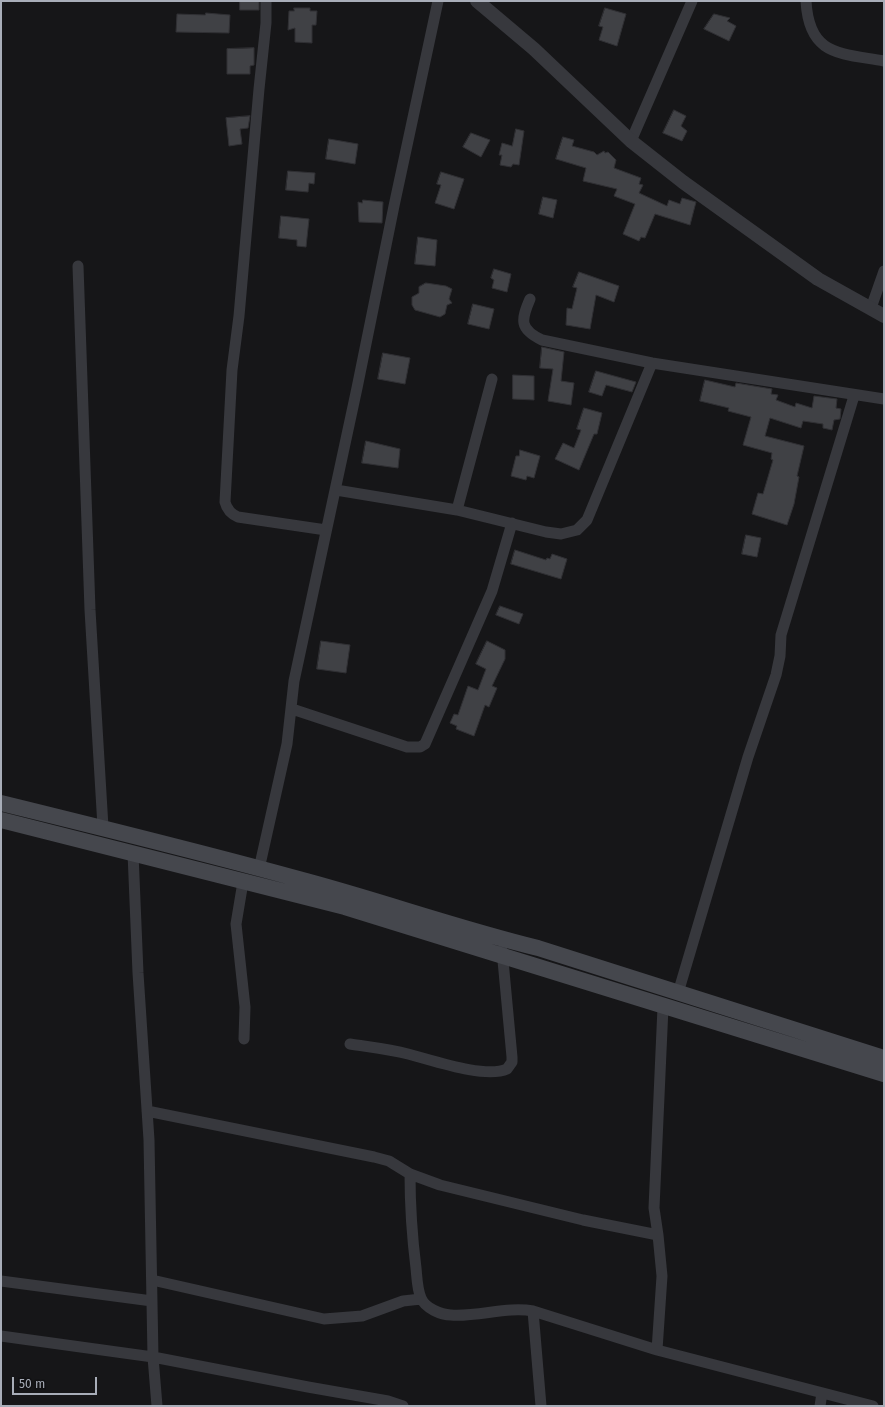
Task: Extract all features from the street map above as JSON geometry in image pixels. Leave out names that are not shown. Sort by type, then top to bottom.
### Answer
[{"type":"main road","points":[[1,803],[103,827],[366,898],[501,939],[538,948],[678,994],[884,1058]]},
{"type":"main road","points":[[1,820],[345,907],[663,1007],[884,1074]]},
{"type":"street","points":[[266,1],[266,23],[246,222],[239,316],[232,370],[226,502],[227,508],[232,514],[238,517],[326,530]]},
{"type":"street","points":[[259,869],[287,744],[294,681],[336,490],[394,206],[438,1]]},
{"type":"street","points":[[477,1],[534,49],[632,141],[683,182],[818,279],[884,316]]},
{"type":"street","points":[[632,141],[692,1]]},
{"type":"street","points":[[806,1],[807,12],[813,34],[827,48],[840,53],[884,61]]},
{"type":"street","points":[[78,266],[90,610],[103,827]]},
{"type":"street","points":[[871,308],[882,288],[884,271]]},
{"type":"street","points":[[530,299],[522,320],[526,329],[533,336],[542,340],[652,363],[854,396],[884,399]]},
{"type":"street","points":[[336,490],[457,510],[546,532],[561,534],[570,533],[583,526],[587,520],[652,363]]},
{"type":"street","points":[[457,510],[492,379]]},
{"type":"street","points":[[678,994],[748,757],[776,675],[780,656],[781,635],[854,396]]},
{"type":"street","points":[[292,708],[407,747],[420,747],[425,744],[492,591],[512,523]]},
{"type":"street","points":[[133,853],[138,973],[151,1192],[153,1357],[156,1406]]},
{"type":"street","points":[[243,882],[236,924],[245,1007],[244,1039]]},
{"type":"street","points":[[350,1044],[406,1054],[466,1068],[492,1072],[507,1070],[511,1066],[512,1057],[501,939]]},
{"type":"street","points":[[657,1350],[662,1276],[654,1208],[654,1194],[663,1007]]},
{"type":"street","points":[[147,1111],[389,1161],[410,1174],[440,1185],[611,1226],[658,1235]]},
{"type":"street","points":[[410,1174],[411,1228],[421,1299],[428,1307],[439,1313],[450,1316],[494,1313],[522,1309],[533,1311],[657,1350],[873,1406]]},
{"type":"street","points":[[152,1280],[324,1319],[362,1316],[403,1301],[421,1299]]},
{"type":"street","points":[[1,1281],[152,1301]]},
{"type":"street","points":[[533,1311],[541,1406]]},
{"type":"street","points":[[1,1336],[153,1357],[392,1402],[404,1406]]},
{"type":"street","points":[[820,1406],[822,1393]]},
{"type":"building","points":[[240,1],[259,1],[259,10],[240,10]]},
{"type":"building","points":[[294,8],[310,8],[310,11],[317,11],[316,25],[312,25],[312,43],[295,42],[295,28],[288,30],[289,11],[294,11]]},
{"type":"building","points":[[605,8],[626,14],[617,46],[599,40],[603,27],[599,26]]},
{"type":"building","points":[[206,13],[230,15],[229,33],[176,32],[177,14],[205,15]]},
{"type":"building","points":[[714,14],[730,18],[727,21],[736,26],[729,41],[704,29]]},
{"type":"building","points":[[254,48],[254,65],[250,66],[250,74],[227,74],[227,49]]},
{"type":"building","points":[[674,110],[686,116],[681,126],[687,131],[682,141],[663,133]]},
{"type":"building","points":[[250,116],[248,128],[240,129],[242,144],[229,146],[226,118]]},
{"type":"building","points":[[516,129],[524,131],[519,165],[513,164],[511,167],[500,165],[502,155],[499,155],[502,143],[512,146]]},
{"type":"building","points":[[471,133],[490,140],[481,157],[463,147]]},
{"type":"building","points":[[563,137],[574,140],[572,146],[594,152],[597,155],[604,151],[605,153],[608,152],[616,160],[614,168],[641,178],[639,184],[643,185],[639,193],[667,206],[669,200],[680,204],[682,198],[696,202],[690,225],[655,214],[645,238],[641,237],[639,241],[623,234],[635,204],[614,196],[617,189],[583,181],[586,168],[556,159]]},
{"type":"building","points":[[329,139],[358,144],[355,164],[326,159]]},
{"type":"building","points":[[288,171],[315,173],[314,184],[309,183],[308,192],[286,190]]},
{"type":"building","points":[[441,172],[464,179],[454,209],[435,203],[441,185],[437,184]]},
{"type":"building","points":[[543,197],[557,200],[553,218],[539,214]]},
{"type":"building","points":[[363,200],[383,202],[382,223],[359,222],[358,202],[362,203]]},
{"type":"building","points":[[281,216],[309,219],[306,247],[297,246],[297,240],[279,238]]},
{"type":"building","points":[[418,237],[437,240],[435,266],[415,264]]},
{"type":"building","points":[[494,269],[511,274],[507,292],[492,288],[494,280],[491,278]]},
{"type":"building","points":[[579,272],[619,286],[614,302],[596,295],[590,329],[566,325],[567,308],[572,309],[577,288],[573,287]]},
{"type":"building","points":[[426,283],[446,286],[452,289],[449,299],[452,303],[447,305],[445,314],[440,317],[415,310],[412,305],[412,297],[419,293],[419,287]]},
{"type":"building","points":[[473,304],[494,309],[489,329],[468,324]]},
{"type":"building","points":[[542,347],[564,352],[561,381],[574,383],[571,405],[548,401],[553,369],[540,368]]},
{"type":"building","points":[[383,353],[410,358],[405,384],[378,379]]},
{"type":"building","points":[[596,371],[636,382],[632,392],[606,385],[602,396],[589,392]]},
{"type":"building","points":[[513,375],[534,376],[534,400],[513,399]]},
{"type":"building","points":[[705,380],[735,387],[736,383],[772,389],[771,394],[778,395],[776,400],[795,407],[796,403],[812,408],[814,396],[837,399],[836,408],[841,409],[840,419],[834,420],[832,430],[823,428],[823,424],[803,421],[801,428],[770,418],[765,436],[804,446],[797,476],[799,477],[794,504],[787,525],[752,514],[758,493],[763,494],[773,460],[771,459],[772,453],[743,445],[751,417],[728,411],[729,408],[700,401]]},
{"type":"building","points":[[584,408],[602,413],[597,434],[594,434],[579,470],[555,459],[563,443],[574,448],[581,430],[577,429]]},
{"type":"building","points":[[366,441],[400,449],[398,468],[362,463]]},
{"type":"building","points":[[520,450],[540,456],[534,478],[527,476],[526,480],[511,476],[516,456],[519,456]]},
{"type":"building","points":[[746,535],[761,538],[757,557],[742,554]]},
{"type":"building","points":[[515,550],[546,560],[547,558],[550,559],[552,554],[567,559],[561,579],[511,564]]},
{"type":"building","points":[[500,606],[523,614],[519,624],[496,615]]},
{"type":"building","points":[[321,641],[350,645],[346,673],[317,669]]},
{"type":"building","points":[[487,641],[505,650],[505,659],[492,686],[497,688],[489,707],[485,705],[474,736],[456,729],[457,726],[450,723],[454,714],[458,715],[468,686],[478,690],[486,669],[476,664]]}]
